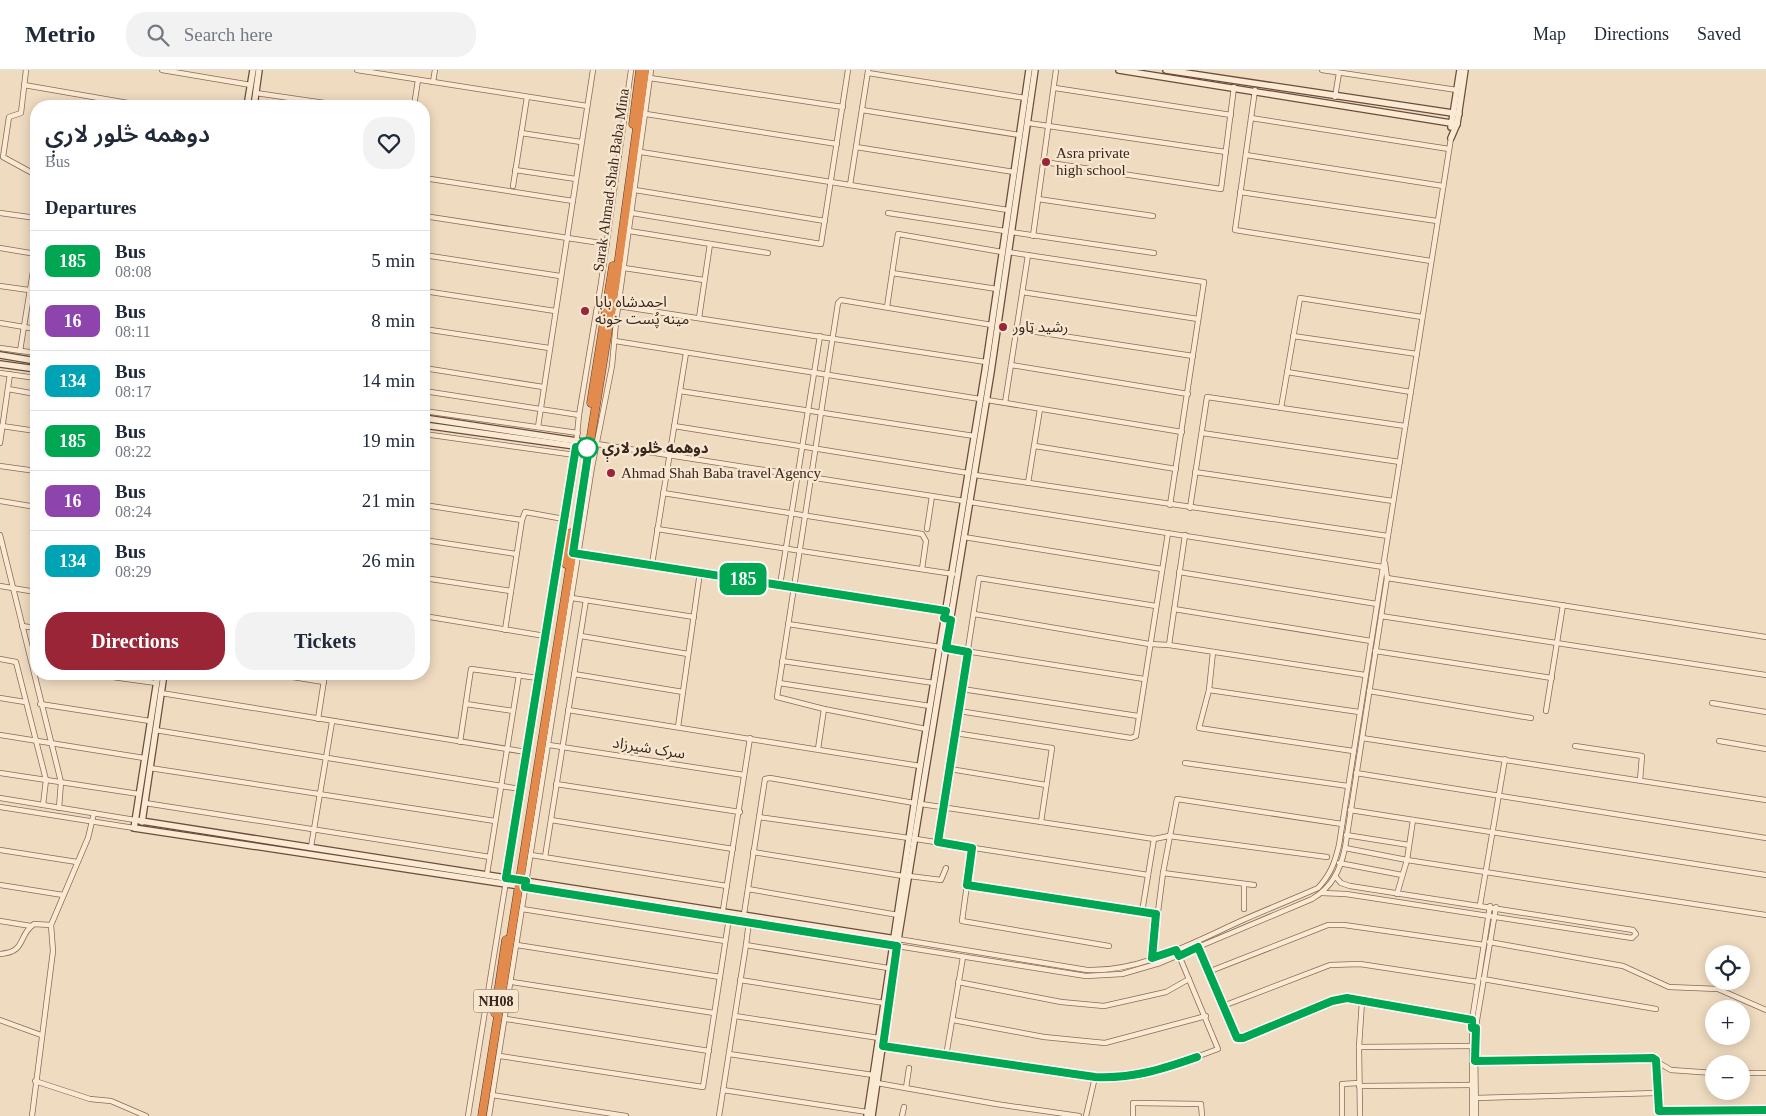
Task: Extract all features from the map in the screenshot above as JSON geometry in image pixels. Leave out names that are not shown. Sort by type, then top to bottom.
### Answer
[{"type":"highway","name":"Sarak Ahmad Shah Baba Mina","points":[[521,883],[624,194],[640,70]]},
{"type":"highway","name":"NH08","points":[[482,1116],[576,554],[585,445],[630,186],[645,70]]},
{"type":"highway","name":"NH08","points":[[477,1116],[501,975],[521,883]]},
{"type":"highway","points":[[492,974],[501,975]]},
{"type":"street","points":[[26,70],[21,113],[9,117],[1,156],[30,172]]},
{"type":"street","points":[[162,70],[251,84]]},
{"type":"street","points":[[248,100],[253,70]]},
{"type":"street","points":[[255,100],[259,70]]},
{"type":"street","points":[[357,70],[587,106]]},
{"type":"street","points":[[433,82],[435,70]]},
{"type":"street","points":[[538,427],[539,410],[593,70]]},
{"type":"street","points":[[585,445],[578,433],[579,415],[607,244],[631,70]]},
{"type":"street","points":[[468,1116],[575,455],[585,445],[615,342],[618,306],[651,70]]},
{"type":"street","points":[[632,213],[821,244],[848,70]]},
{"type":"street","points":[[1008,232],[1008,210],[1029,70]]},
{"type":"street","points":[[948,619],[946,611],[984,399],[1008,232],[1028,124],[1035,70]]},
{"type":"street","points":[[1033,236],[1056,70]]},
{"type":"street","points":[[1118,70],[1255,90],[1454,124]]},
{"type":"street","points":[[1166,70],[1196,72],[1216,78],[1335,97],[1456,113]]},
{"type":"street","points":[[1216,78],[1217,70]]},
{"type":"street","points":[[1322,70],[1457,90]]},
{"type":"street","points":[[1456,113],[1460,70]]},
{"type":"street","points":[[0,808],[506,880],[714,912],[729,918],[1086,970],[1121,968],[1176,950],[1318,888],[1328,877],[1335,862],[1342,824],[1437,221],[1465,70]]},
{"type":"street","points":[[850,185],[868,71],[1025,98]]},
{"type":"street","points":[[1335,97],[1339,73]]},
{"type":"street","points":[[650,78],[842,107]]},
{"type":"street","points":[[415,100],[418,80]]},
{"type":"street","points":[[24,85],[111,100]]},
{"type":"street","points":[[1044,162],[1221,189],[1234,87]]},
{"type":"street","points":[[1055,88],[1231,115]]},
{"type":"street","points":[[1255,90],[1235,230],[1431,261]]},
{"type":"street","points":[[256,93],[303,100]]},
{"type":"street","points":[[513,186],[527,97]]},
{"type":"street","points":[[862,110],[1019,135]]},
{"type":"street","points":[[646,114],[837,144]]},
{"type":"street","points":[[1251,118],[1449,149]]},
{"type":"street","points":[[1028,124],[1226,152]]},
{"type":"street","points":[[521,133],[581,142]]},
{"type":"street","points":[[856,147],[1014,172]]},
{"type":"street","points":[[641,152],[1008,210]]},
{"type":"street","points":[[1246,155],[1443,186]]},
{"type":"street","points":[[515,170],[576,179]]},
{"type":"street","points":[[430,179],[573,201]]},
{"type":"street","points":[[635,190],[825,221]]},
{"type":"street","points":[[1240,192],[1437,221]]},
{"type":"street","points":[[1038,199],[1153,216]]},
{"type":"street","points":[[0,213],[30,217]]},
{"type":"street","points":[[888,213],[1154,253]]},
{"type":"street","points":[[430,217],[607,244]]},
{"type":"street","points":[[629,231],[768,253]]},
{"type":"street","points":[[887,307],[898,234],[1204,282],[1170,505]]},
{"type":"street","points":[[698,318],[710,244]]},
{"type":"street","points":[[0,248],[30,252]]},
{"type":"street","points":[[971,474],[974,436],[984,399],[986,362],[997,289],[1005,252]]},
{"type":"street","points":[[1005,403],[1028,255]]},
{"type":"street","points":[[430,256],[560,276]]},
{"type":"street","points":[[624,268],[704,280]]},
{"type":"street","points":[[892,273],[997,289]]},
{"type":"street","points":[[0,286],[30,290],[20,351]]},
{"type":"street","points":[[430,292],[555,311]]},
{"type":"street","points":[[1022,292],[1198,319]]},
{"type":"street","points":[[1282,408],[1300,298],[1422,317]]},
{"type":"street","points":[[926,729],[824,709],[777,697],[839,300],[992,325]]},
{"type":"street","points":[[618,306],[986,362]]},
{"type":"street","points":[[0,323],[30,328]]},
{"type":"street","points":[[430,329],[549,348]]},
{"type":"street","points":[[1017,329],[1193,356]]},
{"type":"street","points":[[780,585],[820,336]]},
{"type":"street","points":[[1293,336],[1417,354]]},
{"type":"street","points":[[615,342],[984,399],[1182,432]]},
{"type":"street","points":[[0,348],[30,352]]},
{"type":"street","points":[[652,564],[686,352]]},
{"type":"street","points":[[0,356],[30,360]]},
{"type":"street","points":[[0,364],[30,368]]},
{"type":"street","points":[[1011,365],[1188,394]]},
{"type":"street","points":[[430,369],[543,387]]},
{"type":"street","points":[[0,372],[30,377]]},
{"type":"street","points":[[1287,372],[1410,392]]},
{"type":"street","points":[[0,443],[10,374]]},
{"type":"street","points":[[8,389],[30,393]]},
{"type":"street","points":[[680,391],[974,436]]},
{"type":"street","points":[[430,392],[579,415]]},
{"type":"street","points":[[1190,508],[1207,397],[1405,426]]},
{"type":"street","points":[[1028,483],[1040,409]]},
{"type":"street","points":[[430,412],[578,433]]},
{"type":"street","points":[[430,419],[585,445]]},
{"type":"street","points":[[2,426],[30,430]]},
{"type":"street","points":[[430,426],[670,454],[1384,567]]},
{"type":"street","points":[[674,426],[802,448],[1170,505],[1388,536]]},
{"type":"street","points":[[1202,433],[1400,462]]},
{"type":"street","points":[[430,435],[575,455]]},
{"type":"street","points":[[1035,446],[1176,469]]},
{"type":"street","points":[[0,466],[30,470]]},
{"type":"street","points":[[1195,472],[1393,501]]},
{"type":"street","points":[[664,493],[922,534],[926,541],[922,569]]},
{"type":"street","points":[[927,529],[932,496]]},
{"type":"street","points":[[0,501],[30,505]]},
{"type":"street","points":[[912,839],[922,804],[943,648],[964,538],[967,501]]},
{"type":"street","points":[[430,506],[522,520]]},
{"type":"street","points":[[505,630],[516,554],[525,512],[564,519]]},
{"type":"street","points":[[657,529],[952,574]]},
{"type":"street","points":[[959,711],[1131,738],[1136,736],[1168,533]]},
{"type":"street","points":[[0,535],[30,653]]},
{"type":"street","points":[[1169,645],[1185,536]]},
{"type":"street","points":[[964,538],[1162,569]]},
{"type":"street","points":[[430,541],[516,554]]},
{"type":"street","points":[[576,554],[652,564],[946,611]]},
{"type":"street","points":[[714,912],[723,910],[895,942],[963,957],[1095,977],[1122,974],[1179,956],[1312,899],[1322,893],[1336,876],[1345,848],[1387,578],[1384,567]]},
{"type":"street","points":[[678,727],[700,572]]},
{"type":"street","points":[[1179,572],[1377,604]]},
{"type":"street","points":[[490,1116],[522,909],[521,883],[531,855],[572,598],[572,578]]},
{"type":"street","points":[[938,842],[980,578],[1156,606]]},
{"type":"street","points":[[1387,578],[1766,637]]},
{"type":"street","points":[[430,579],[511,591]]},
{"type":"street","points":[[0,586],[30,591]]},
{"type":"street","points":[[572,598],[694,617]]},
{"type":"street","points":[[545,857],[586,600]]},
{"type":"street","points":[[1546,711],[1563,605]]},
{"type":"street","points":[[1174,609],[1371,641]]},
{"type":"street","points":[[974,614],[1149,644],[1169,645],[1365,675]]},
{"type":"street","points":[[1381,616],[1766,675]]},
{"type":"street","points":[[430,617],[545,636]]},
{"type":"street","points":[[788,624],[1144,679]]},
{"type":"street","points":[[22,626],[30,627]]},
{"type":"street","points":[[580,636],[688,654]]},
{"type":"street","points":[[869,1115],[888,968],[895,942],[912,839],[914,803],[934,683],[943,648]]},
{"type":"street","points":[[1375,651],[1552,678]]},
{"type":"street","points":[[1213,652],[1209,690],[1199,728],[1353,751]]},
{"type":"street","points":[[0,659],[16,662],[46,780],[43,805]]},
{"type":"street","points":[[782,661],[934,683]]},
{"type":"street","points":[[460,742],[471,669],[538,678]]},
{"type":"street","points":[[574,674],[683,692]]},
{"type":"street","points":[[487,874],[519,675]]},
{"type":"street","points":[[36,680],[40,704],[61,782],[59,808]]},
{"type":"street","points":[[135,680],[156,683]]},
{"type":"street","points":[[141,829],[139,794],[157,680]]},
{"type":"street","points":[[134,828],[139,820],[144,803],[163,680]]},
{"type":"street","points":[[312,680],[324,682],[318,719]]},
{"type":"street","points":[[779,683],[930,706]]},
{"type":"street","points":[[962,689],[1138,716]]},
{"type":"street","points":[[1209,690],[1359,712]]},
{"type":"street","points":[[1369,690],[1531,718]]},
{"type":"street","points":[[161,693],[526,752]]},
{"type":"street","points":[[0,698],[25,702]]},
{"type":"street","points":[[1712,703],[1766,712]]},
{"type":"street","points":[[40,704],[150,721]]},
{"type":"street","points":[[466,704],[512,711]]},
{"type":"street","points":[[818,749],[824,709]]},
{"type":"street","points":[[568,710],[920,766]]},
{"type":"street","points":[[312,847],[332,722]]},
{"type":"street","points":[[155,730],[520,789]]},
{"type":"street","points":[[956,733],[1052,748],[1041,822]]},
{"type":"street","points":[[0,735],[144,758]]},
{"type":"street","points":[[723,910],[740,812],[750,738]]},
{"type":"street","points":[[1362,738],[1766,800]]},
{"type":"street","points":[[1719,741],[1766,748]]},
{"type":"street","name":"سرک شیرزاد","points":[[549,744],[744,775]]},
{"type":"street","points":[[1575,746],[1642,756],[1640,780]]},
{"type":"street","points":[[1480,905],[1494,833],[1505,759]]},
{"type":"street","points":[[1184,763],[1348,786]]},
{"type":"street","points":[[150,768],[495,822]]},
{"type":"street","points":[[950,769],[1046,784]]},
{"type":"street","points":[[0,773],[139,794]]},
{"type":"street","points":[[1356,773],[1766,838]]},
{"type":"street","points":[[744,914],[765,779],[770,778],[914,803]]},
{"type":"street","points":[[556,784],[740,812]]},
{"type":"street","points":[[0,798],[487,874],[506,880]]},
{"type":"street","points":[[1152,958],[1162,874],[1176,801],[1180,798],[1342,824]]},
{"type":"street","points":[[144,803],[490,857]]},
{"type":"street","points":[[922,804],[1154,839],[1169,836],[1327,857]]},
{"type":"street","points":[[1350,810],[1766,875]]},
{"type":"street","points":[[32,1116],[53,951],[51,925],[93,822],[94,813]]},
{"type":"street","points":[[759,817],[938,842],[1148,876]]},
{"type":"street","points":[[551,820],[733,849]]},
{"type":"street","points":[[1397,894],[1407,860],[1413,820]]},
{"type":"street","points":[[1346,835],[1409,845]]},
{"type":"street","points":[[1142,912],[1154,839]]},
{"type":"street","points":[[972,848],[962,921],[1110,946]]},
{"type":"street","points":[[1345,848],[1407,860],[1766,915]]},
{"type":"street","points":[[0,850],[77,862]]},
{"type":"street","points":[[753,852],[941,880],[946,868]]},
{"type":"street","points":[[531,855],[727,886]]},
{"type":"street","points":[[1335,862],[1402,875]]},
{"type":"street","points":[[1162,874],[1254,885]]},
{"type":"street","points":[[869,1115],[878,1083],[898,915],[906,876]]},
{"type":"street","points":[[1322,893],[1346,894],[1632,938],[1636,934],[1633,930],[1343,884],[1336,876]]},
{"type":"street","points":[[1244,884],[1244,909]]},
{"type":"street","points":[[0,885],[63,895]]},
{"type":"street","points":[[967,885],[1156,914]]},
{"type":"street","points":[[748,889],[898,915]]},
{"type":"street","points":[[1476,1116],[1474,1028],[1472,1020],[1489,942],[1493,907]]},
{"type":"street","points":[[522,909],[725,941]]},
{"type":"street","points":[[1472,1116],[1471,1046],[1484,945],[1492,916]]},
{"type":"street","points":[[500,1056],[702,1087],[729,918]]},
{"type":"street","points":[[0,920],[31,926],[51,925]]},
{"type":"street","points":[[719,1116],[749,921]]},
{"type":"street","points":[[1208,972],[1328,925],[1344,925],[1484,945]]},
{"type":"street","points":[[0,954],[12,953],[18,949],[31,926]]},
{"type":"street","points":[[1196,942],[1237,1038],[1332,1001],[1347,998],[1472,1020]]},
{"type":"street","points":[[1489,942],[1623,966],[1669,986],[1718,990],[1766,1010]]},
{"type":"street","points":[[517,945],[720,977]]},
{"type":"street","points":[[746,945],[888,968]]},
{"type":"street","points":[[883,1046],[1095,1077],[1135,1076],[1161,1070],[1216,1050],[1218,1046],[1176,950]]},
{"type":"street","points":[[946,1056],[963,957]]},
{"type":"street","points":[[1223,1006],[1330,965],[1360,964],[1481,980],[1656,1009]]},
{"type":"street","points":[[958,982],[1061,1002],[1104,1006],[1166,992],[1190,979]]},
{"type":"street","points":[[740,980],[884,1003]]},
{"type":"street","points":[[512,982],[714,1013]]},
{"type":"street","points":[[1360,1116],[1359,1048],[1362,1001]]},
{"type":"street","points":[[734,1016],[879,1038]]},
{"type":"street","points":[[953,1020],[1044,1037],[1105,1042],[1206,1016]]},
{"type":"street","points":[[506,1019],[709,1050]]},
{"type":"street","points":[[0,1020],[41,1035]]},
{"type":"street","points":[[1359,1048],[1471,1046]]},
{"type":"street","points":[[729,1054],[873,1075]]},
{"type":"street","points":[[1475,1061],[1650,1057],[1671,1070],[1705,1072]]},
{"type":"street","points":[[1656,1060],[1656,1093],[1659,1113],[1766,1110]]},
{"type":"street","points":[[906,1088],[909,1068]]},
{"type":"street","points":[[1750,1073],[1766,1073]]},
{"type":"street","points":[[1086,1116],[1095,1077]]},
{"type":"street","points":[[35,1081],[90,1099],[111,1101],[146,1116]]},
{"type":"street","points":[[878,1083],[1079,1116]]},
{"type":"street","points":[[1342,1116],[1342,1084],[1471,1085]]},
{"type":"street","points":[[723,1090],[869,1115]]},
{"type":"street","points":[[1476,1098],[1656,1093]]},
{"type":"street","points":[[492,1095],[626,1116]]},
{"type":"street","points":[[1134,1116],[1133,1104],[1136,1102],[1201,1104],[1202,1116]]},
{"type":"street","points":[[902,1116],[904,1107]]},
{"type":"bus line","name":"185","points":[[1197,1057],[1161,1070],[1116,1078],[1095,1077],[883,1046],[897,946],[713,915],[525,887],[526,881],[506,878],[576,447],[589,448],[573,553],[946,611],[944,618],[951,620],[946,648],[968,652],[938,842],[972,848],[967,885],[1156,914],[1152,958],[1176,950],[1179,956],[1198,947],[1237,1038],[1243,1038],[1332,1001],[1347,998],[1472,1020],[1472,1028],[1476,1028],[1475,1061],[1653,1058],[1656,1060],[1656,1093],[1659,1111],[1766,1110]]},
{"type":"place","name":"Asra private high school","points":[[1046,162]]},
{"type":"place","name":"احمدشاه بابا مینه پُست خونه","points":[[585,311]]},
{"type":"place","name":"رشید ټاور","points":[[1003,327]]},
{"type":"place","name":"دوهمه څلور لارې","points":[[587,448]]},
{"type":"place","name":"Ahmad Shah Baba travel Agency","points":[[611,473]]}]
